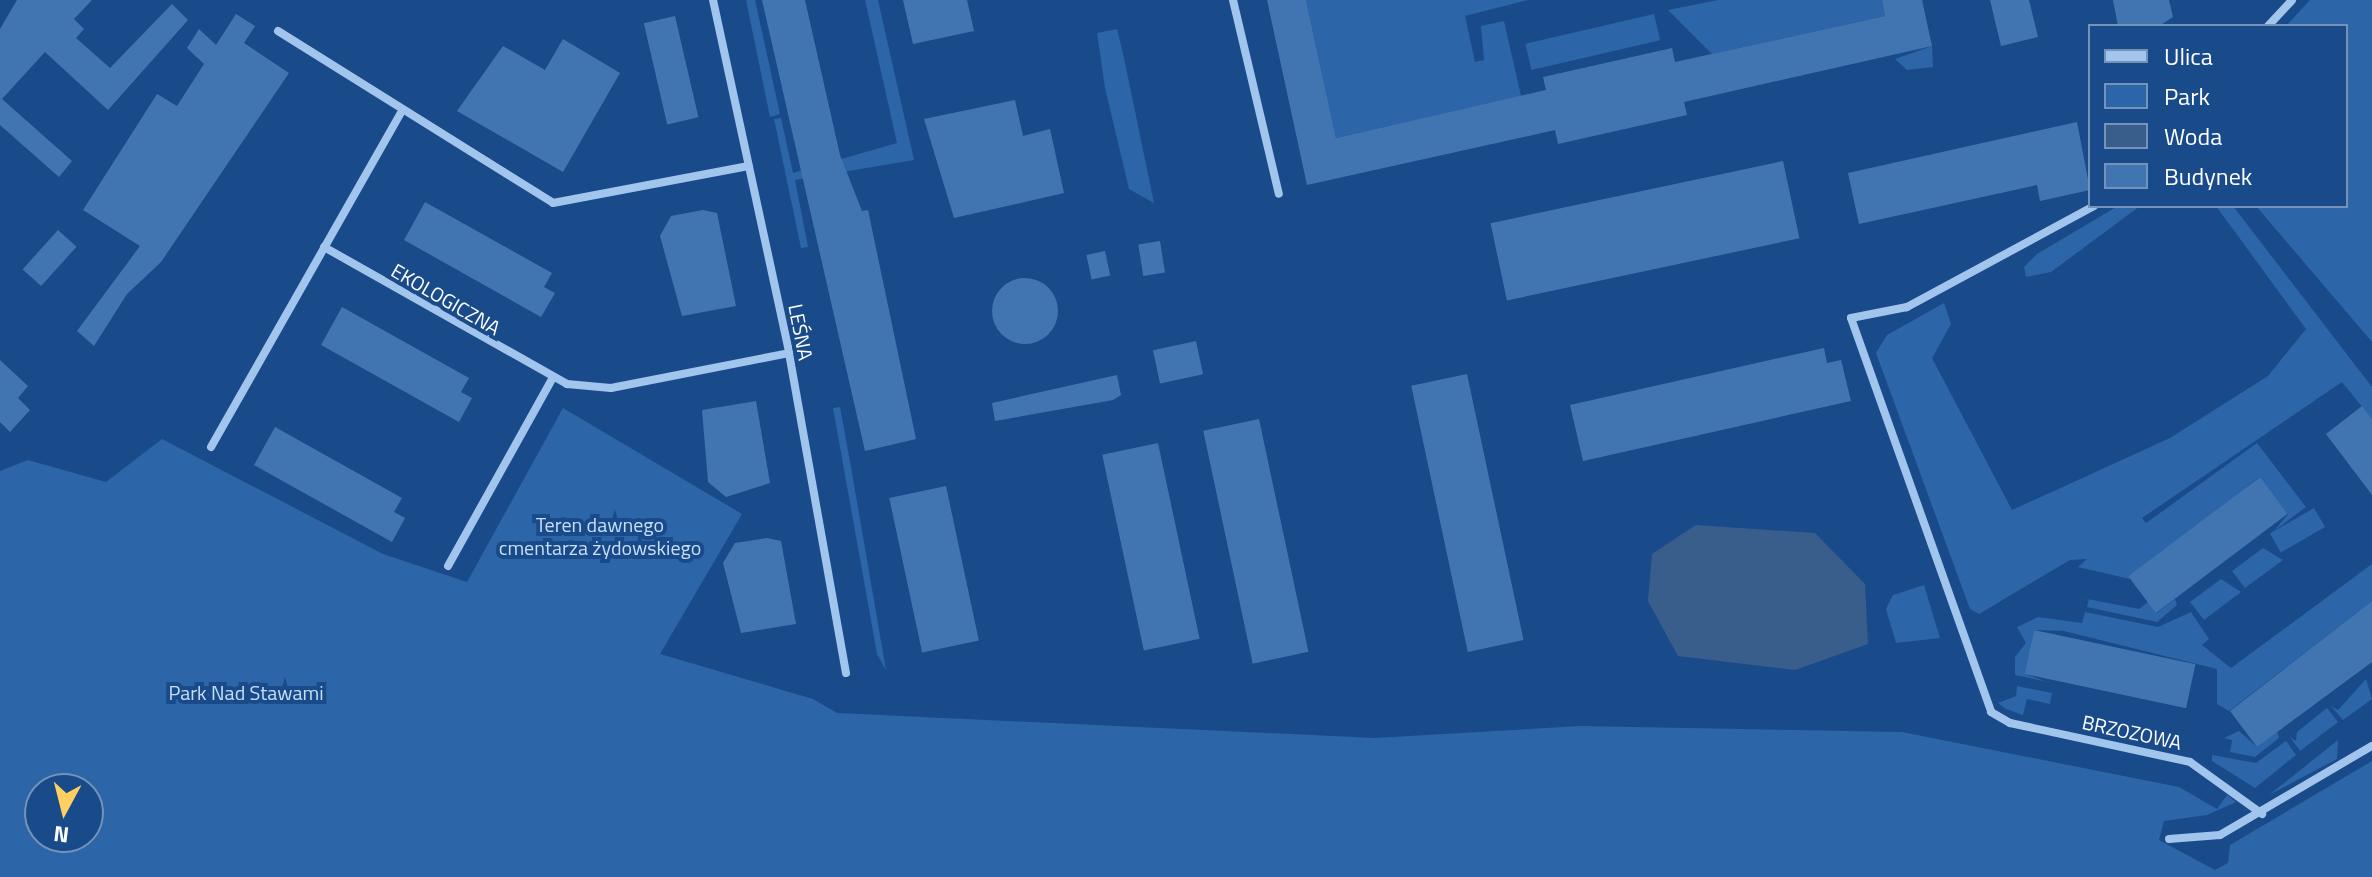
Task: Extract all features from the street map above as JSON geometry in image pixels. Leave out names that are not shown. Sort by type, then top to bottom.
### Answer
[{"type":"street","name":"LEŚNA","points":[[713,0],[789,353],[846,673]]},
{"type":"street","points":[[1233,0],[1279,194]]},
{"type":"street","points":[[2270,24],[2292,0]]},
{"type":"street","points":[[278,31],[401,113],[553,203],[749,166]]},
{"type":"street","points":[[211,447],[401,113]]},
{"type":"street","name":"BRZOZOWA","points":[[2090,208],[1907,307],[1851,318],[1986,704],[2010,723],[2190,762],[2262,814]]},
{"type":"street","name":"EKOLOGICZNA","points":[[324,247],[552,379],[611,388],[789,353]]},
{"type":"street","points":[[448,566],[552,379]]},
{"type":"street","points":[[2169,839],[2199,842],[2262,814],[2372,746]]},
{"type":"green space","points":[[746,0],[755,0],[780,114],[770,117]]},
{"type":"green space","points":[[865,0],[878,0],[914,160],[795,180],[808,247],[801,248],[774,119],[781,118],[793,173],[897,143]]},
{"type":"green space","points":[[1306,0],[1528,0],[1465,16],[1475,62],[1484,60],[1481,26],[1504,21],[1521,96],[1336,138]]},
{"type":"green space","points":[[1718,0],[1882,0],[1885,16],[1712,54],[1668,10]]},
{"type":"green space","points":[[2310,0],[2372,0],[2372,342],[2258,208],[2348,208],[2348,24],[2288,24]]},
{"type":"green space","points":[[1654,14],[1660,40],[1531,70],[1525,44]]},
{"type":"green space","points":[[1117,29],[1154,203],[1129,189],[1105,88],[1097,33]]},
{"type":"green space","points":[[1932,46],[1933,67],[1907,70],[1895,59]]},
{"type":"green space","points":[[2115,208],[2137,208],[2051,272],[2026,277],[2024,267],[2037,254]]},
{"type":"green space","points":[[2217,208],[2235,208],[2372,387],[2372,419],[2342,382],[2142,518],[2146,523],[2257,443],[2306,507],[2274,531],[2288,514],[2259,477],[2130,579],[2078,567],[2087,559],[2070,560],[1979,614],[1970,609],[1876,353],[1887,335],[1944,303],[1951,324],[1932,358],[2012,510],[2170,438],[2268,376],[2306,329]]},
{"type":"green space","points":[[840,407],[886,670],[877,654],[833,408]]},
{"type":"green space","name":"Park Nad Stawami","points":[[563,408],[742,514],[660,654],[813,699],[837,713],[1375,738],[1581,726],[1902,732],[2179,787],[2217,809],[2227,795],[2236,802],[2207,815],[2164,821],[2159,840],[2215,870],[2228,863],[2230,845],[2372,761],[2372,877],[0,877],[0,471],[28,460],[106,482],[162,439],[383,554],[467,582]]},
{"type":"green space","points":[[2314,508],[2325,527],[2281,553],[2270,534]]},
{"type":"green space","points":[[2263,548],[2283,560],[2245,588],[2232,571]]},
{"type":"green space","points":[[2372,564],[2372,601],[2229,711],[2217,704],[2217,669],[2064,631],[2034,630],[2025,674],[2048,682],[2015,675],[2015,657],[2026,643],[2017,627],[2038,617],[2082,623],[2085,612],[2158,627],[2191,612],[2209,639],[2202,645],[2231,668]]},
{"type":"green space","points":[[2221,579],[2241,592],[2204,620],[2190,602]]},
{"type":"green space","points":[[1924,585],[1940,638],[1896,643],[1886,609],[1893,595]]},
{"type":"green space","points":[[2089,599],[2139,609],[2148,602],[2157,613],[2175,599],[2177,605],[2157,622],[2087,607]]},
{"type":"green space","points":[[2366,679],[2372,699],[2343,720],[2331,706],[2338,710]]},
{"type":"green space","points":[[2017,686],[2052,693],[2050,704],[2027,699],[2023,715],[1998,703],[2016,696]]},
{"type":"green space","points":[[2327,708],[2338,722],[2300,751],[2290,737],[2296,741],[2297,732]]},
{"type":"green space","points":[[2239,731],[2257,747],[2277,731],[2279,738],[2255,757],[2230,752],[2232,740],[2224,738]]},
{"type":"green space","points":[[2338,740],[2337,759],[2269,795]]},
{"type":"green space","points":[[2286,741],[2296,755],[2255,788],[2212,761],[2212,755],[2256,763]]},
{"type":"water","points":[[1696,525],[1815,533],[1865,584],[1868,644],[1795,670],[1678,656],[1648,601],[1652,554]]},
{"type":"building","points":[[17,0],[92,0],[74,19],[84,29],[76,38],[110,68],[172,4],[188,20],[108,110],[45,52],[2,99],[72,161],[59,177],[0,125],[0,29]]},
{"type":"building","points":[[762,0],[805,0],[840,155],[862,211],[868,210],[916,439],[865,451]]},
{"type":"building","points":[[903,0],[967,0],[974,31],[913,44]]},
{"type":"building","points":[[1267,0],[1306,0],[1336,138],[1546,90],[1543,77],[1672,48],[1675,62],[1885,16],[1882,0],[1922,0],[1932,46],[1684,102],[1687,115],[1558,144],[1555,130],[1307,185]]},
{"type":"building","points":[[1990,0],[2029,0],[2038,37],[2001,46]]},
{"type":"building","points":[[2113,0],[2169,0],[2173,17],[2162,24],[2118,24]]},
{"type":"building","points":[[236,14],[255,26],[244,43],[289,73],[161,262],[127,294],[94,346],[77,331],[140,246],[83,210],[157,94],[177,106],[204,64],[187,48],[199,29],[216,45]]},
{"type":"building","points":[[675,16],[698,117],[667,125],[644,23]]},
{"type":"building","points":[[563,39],[620,73],[563,172],[457,111],[503,46],[545,70]]},
{"type":"building","points":[[1015,100],[1023,136],[1050,129],[1064,193],[954,218],[924,119]]},
{"type":"building","points":[[2077,122],[2088,190],[2040,201],[2037,185],[1859,224],[1848,173]]},
{"type":"building","points":[[1783,161],[1799,238],[1507,300],[1491,223]]},
{"type":"building","points":[[425,202],[552,273],[544,287],[555,293],[541,317],[404,240]]},
{"type":"building","points":[[703,210],[717,213],[736,306],[682,316],[660,236],[671,216]]},
{"type":"building","points":[[58,230],[77,247],[41,286],[23,269]]},
{"type":"building","points":[[1160,241],[1165,273],[1143,276],[1138,244]]},
{"type":"building","points":[[1105,251],[1110,275],[1092,279],[1086,255]]},
{"type":"building","points":[[1031,278],[1049,287],[1056,298],[1056,324],[1049,335],[1038,342],[1019,344],[1001,335],[994,324],[992,305],[1001,287],[1012,280]]},
{"type":"building","points":[[342,307],[469,378],[461,392],[472,398],[459,422],[321,345]]},
{"type":"building","points":[[1196,341],[1203,374],[1160,383],[1153,350]]},
{"type":"building","points":[[1824,348],[1827,363],[1841,360],[1851,401],[1583,461],[1570,405]]},
{"type":"building","points":[[0,360],[28,386],[18,398],[30,410],[10,432],[0,422]]},
{"type":"building","points":[[1467,374],[1524,640],[1468,652],[1411,386]]},
{"type":"building","points":[[1117,375],[1121,395],[1113,400],[995,421],[992,403]]},
{"type":"building","points":[[756,401],[770,483],[726,497],[708,482],[702,410]]},
{"type":"building","points":[[2362,406],[2372,419],[2372,495],[2326,434]]},
{"type":"building","points":[[1259,419],[1308,652],[1253,664],[1203,431]]},
{"type":"building","points":[[275,427],[402,498],[394,512],[405,518],[392,542],[254,465]]},
{"type":"building","points":[[1158,443],[1200,639],[1144,650],[1102,455]]},
{"type":"building","points":[[2260,477],[2288,514],[2156,613],[2128,576]]},
{"type":"building","points":[[946,486],[979,641],[922,653],[889,498]]},
{"type":"building","points":[[767,538],[781,541],[796,624],[741,633],[723,563],[735,543]]},
{"type":"building","points":[[2372,601],[2372,662],[2257,747],[2230,711]]},
{"type":"building","points":[[2034,630],[2195,664],[2186,708],[2025,674]]},
{"type":"park label","name":"Teren dawnego cmentarza żydowskiego","points":[[600,536]]}]
